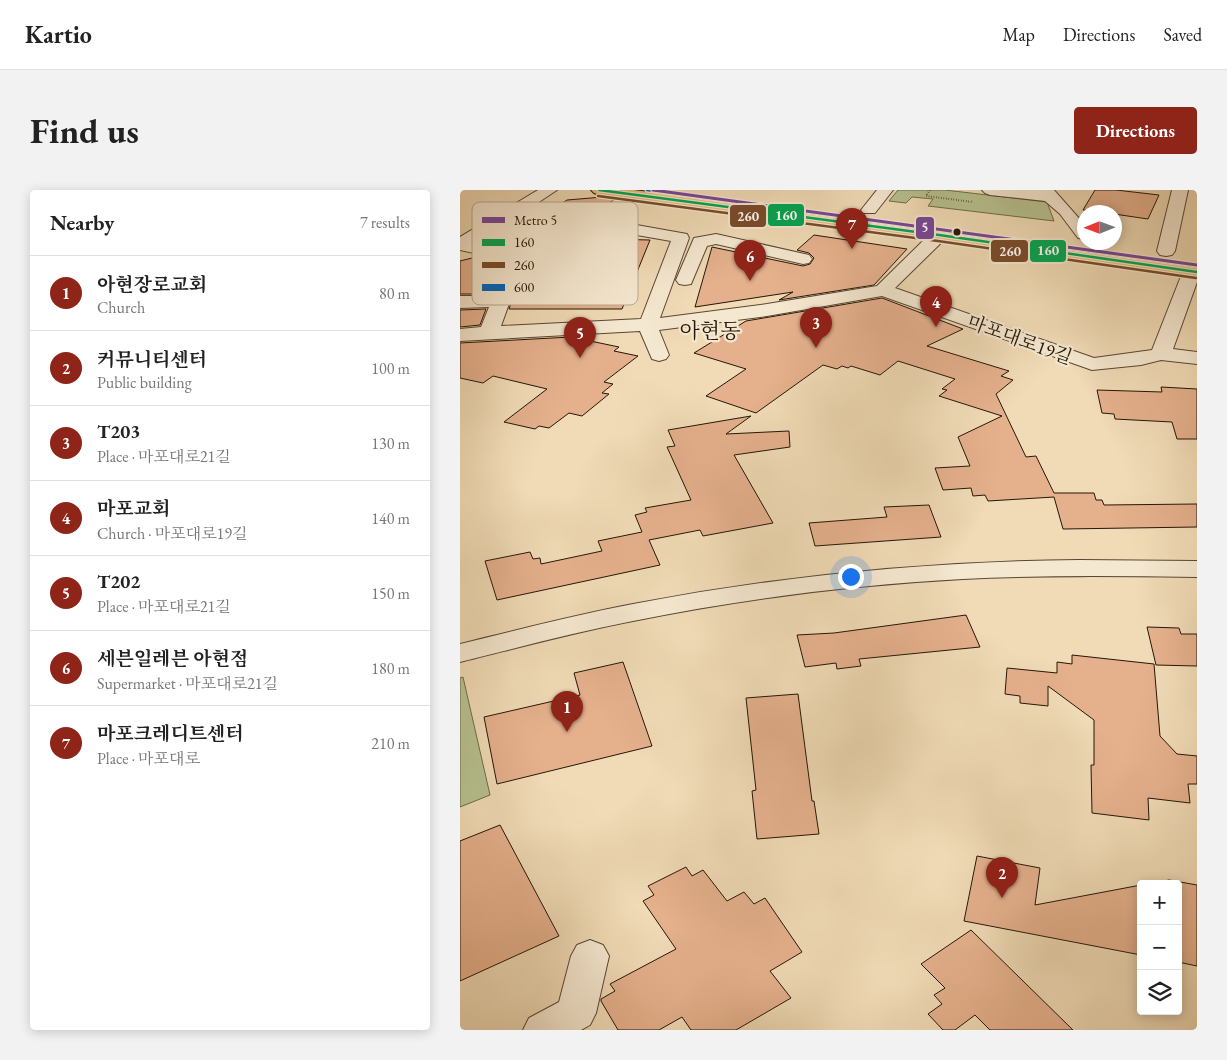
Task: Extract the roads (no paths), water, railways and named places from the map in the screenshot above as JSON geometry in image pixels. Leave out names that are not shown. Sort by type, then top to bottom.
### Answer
[{"type":"main road","points":[[599,190],[939,235],[1195,266]]},
{"type":"main road","points":[[726,190],[1077,239]]},
{"type":"main road","points":[[1122,244],[1166,251],[1195,266]]},
{"type":"street","points":[[529,202],[548,190]]},
{"type":"street","points":[[869,210],[885,190]]},
{"type":"street","points":[[990,190],[1048,193],[1077,225]]},
{"type":"street","points":[[1166,251],[1179,194],[1197,200]]},
{"type":"street","points":[[638,230],[681,238],[654,324],[659,355]]},
{"type":"street","points":[[460,335],[654,324],[767,310],[883,290],[939,235]]},
{"type":"street","points":[[460,245],[472,238]]},
{"type":"street","points":[[654,324],[685,279],[700,242],[716,239],[803,259]]},
{"type":"street","points":[[1161,354],[1195,266]]},
{"type":"street","name":"마포대로19길","points":[[883,290],[1092,364],[1142,359],[1161,354],[1197,358]]},
{"type":"street","points":[[489,332],[499,305]]},
{"type":"street","points":[[460,653],[632,612],[776,589],[876,578],[968,571],[1101,568],[1197,569]]},
{"type":"street","points":[[543,1030],[576,1013],[590,956]]},
{"type":"metro line","name":"5","points":[[653,190],[1197,265]]},
{"type":"place","name":"마포크레디트센터","points":[[852,249]]},
{"type":"place","name":"세븐일레븐 아현점","points":[[750,281]]},
{"type":"place","name":"마포교회","points":[[936,327]]},
{"type":"place","name":"T203","points":[[816,348]]},
{"type":"place","name":"T202","points":[[580,358]]},
{"type":"place","name":"아현장로교회","points":[[567,732]]},
{"type":"place","name":"커뮤니티센터","points":[[1002,898]]},
{"type":"district","name":"아현동","points":[[710,331]]}]
